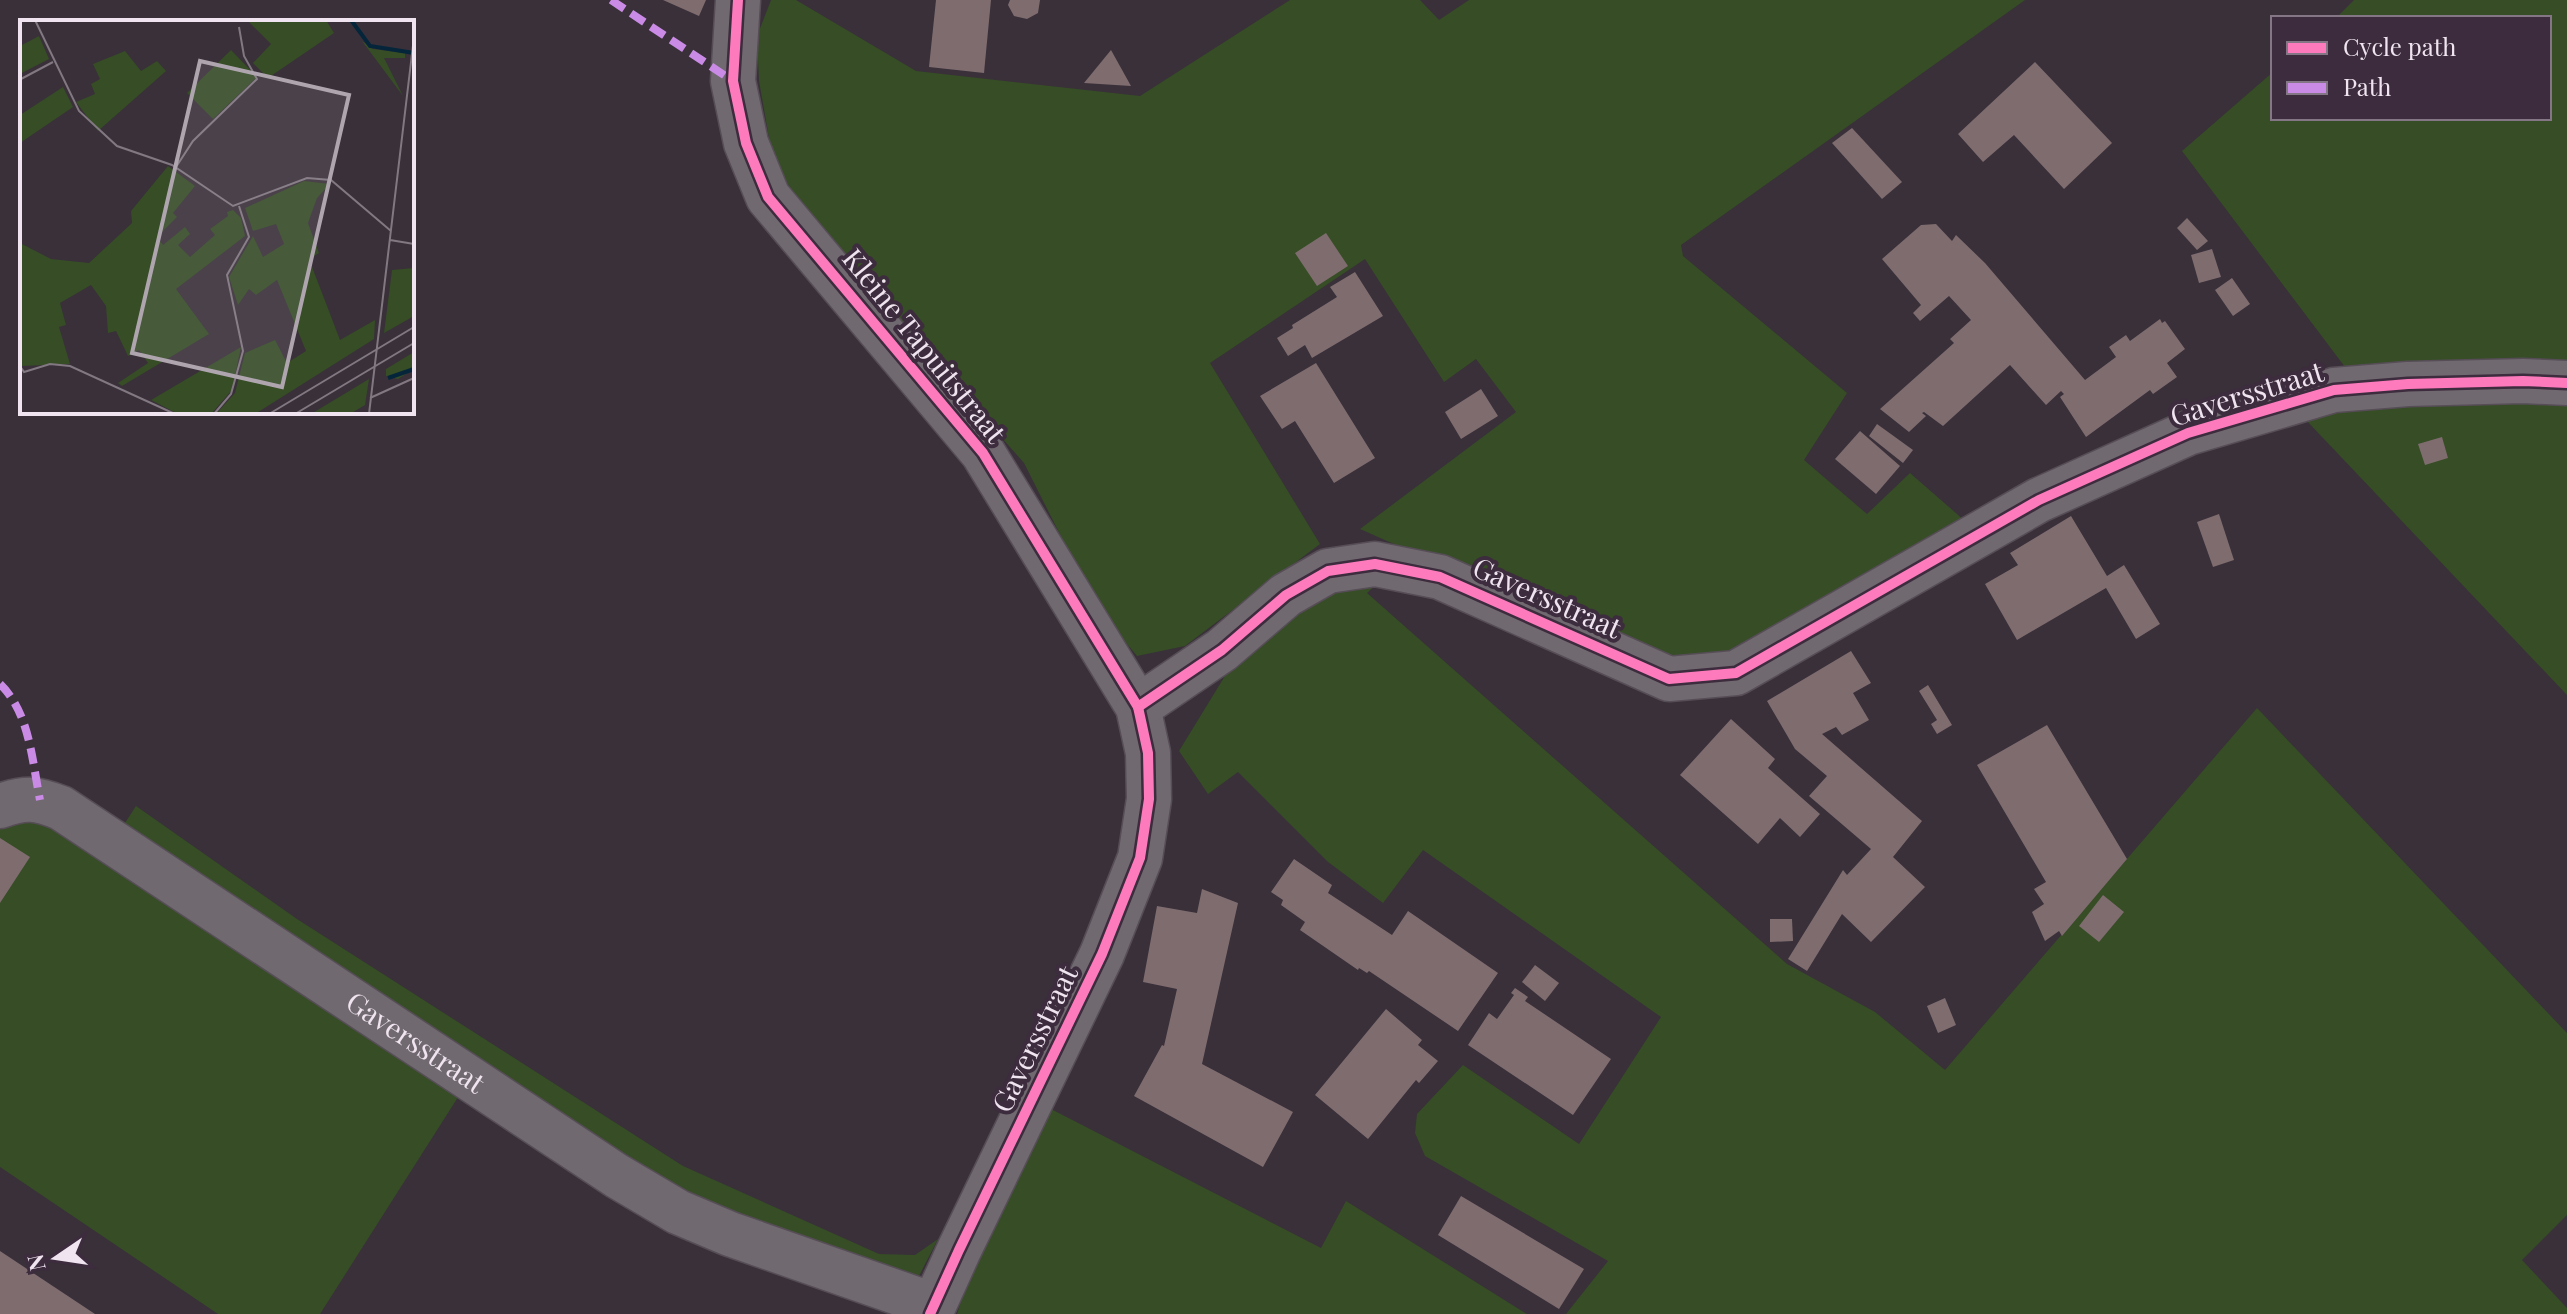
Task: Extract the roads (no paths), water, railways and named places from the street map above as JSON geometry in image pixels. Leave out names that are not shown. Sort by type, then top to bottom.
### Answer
[{"type":"street","name":"Kleine Tapuitstraat","points":[[738,0],[733,81],[746,143],[768,197],[983,453],[1138,707]]},
{"type":"street","name":"Gaversstraat","points":[[0,806],[20,799],[40,800],[61,808],[603,1167],[678,1212],[932,1310],[1102,954],[1140,858],[1149,799],[1148,753],[1138,707],[1222,650],[1286,595],[1328,571],[1375,564],[1440,577],[1669,679],[1736,673],[2039,500],[2188,433],[2334,390],[2408,384],[2567,383]]}]
